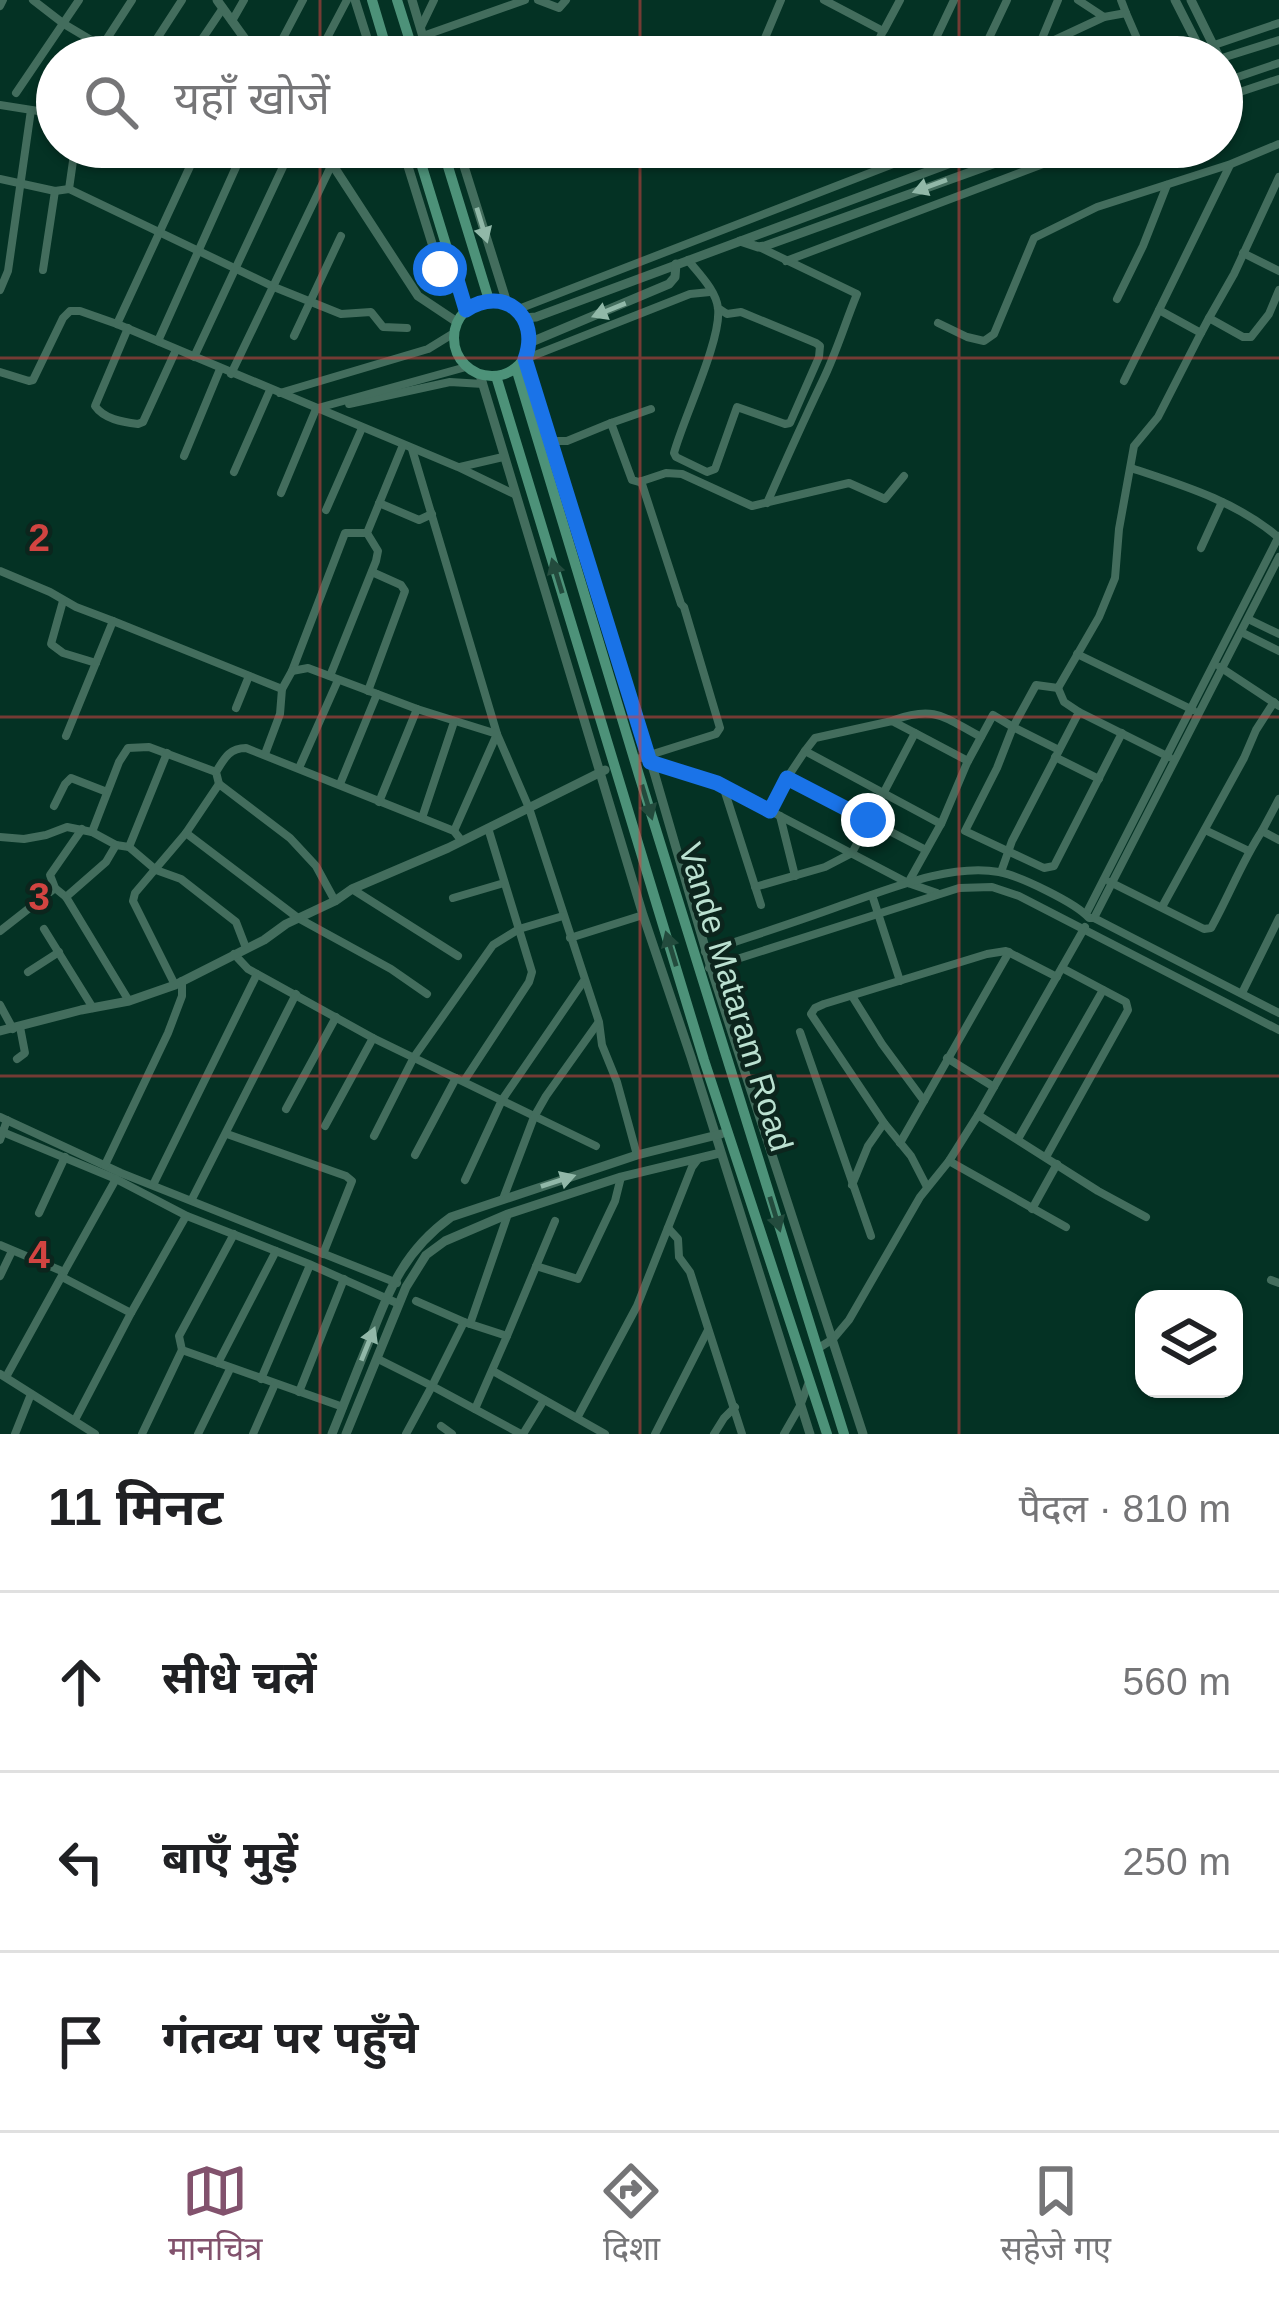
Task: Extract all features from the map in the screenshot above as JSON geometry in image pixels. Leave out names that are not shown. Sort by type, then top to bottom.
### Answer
[{"type":"main road","points":[[372,0],[383,36]]},
{"type":"main road","points":[[398,0],[409,36]]},
{"type":"main road","points":[[422,168],[466,310]]},
{"type":"main road","points":[[448,168],[489,300]]},
{"type":"main road","points":[[489,300],[516,310],[530,334],[520,364],[481,379],[466,367],[457,354],[456,328],[466,310],[489,300]]},
{"type":"main road","name":"Vande Mataram Road","points":[[520,364],[644,760],[844,1434]]},
{"type":"main road","name":"Vande Mataram Road","points":[[496,376],[616,767],[721,1134],[827,1434]]},
{"type":"street","points":[[33,0],[85,36]]},
{"type":"street","points":[[55,36],[79,0]]},
{"type":"street","points":[[108,36],[132,0]]},
{"type":"street","points":[[159,36],[182,0]]},
{"type":"street","points":[[232,21],[244,0]]},
{"type":"street","points":[[284,36],[303,0]]},
{"type":"street","points":[[351,0],[364,36]]},
{"type":"street","points":[[330,36],[351,0]]},
{"type":"street","points":[[412,0],[423,36]]},
{"type":"street","points":[[422,32],[434,0]]},
{"type":"street","points":[[422,32],[525,0]]},
{"type":"street","points":[[538,0],[559,8],[566,0]]},
{"type":"street","points":[[766,36],[781,0]]},
{"type":"street","points":[[824,0],[844,5],[883,31]]},
{"type":"street","points":[[882,36],[900,0]]},
{"type":"street","points":[[937,36],[954,0]]},
{"type":"street","points":[[990,36],[1007,0]]},
{"type":"street","points":[[1043,36],[1058,0]]},
{"type":"street","points":[[1078,0],[1104,17]]},
{"type":"street","points":[[1121,0],[1136,36]]},
{"type":"street","points":[[1175,0],[1193,36]]},
{"type":"street","points":[[1191,0],[1209,36]]},
{"type":"street","points":[[202,36],[220,4],[242,36]]},
{"type":"street","points":[[1065,36],[1104,17],[1126,14]]},
{"type":"street","points":[[1238,36],[1279,23]]},
{"type":"street","points":[[1243,52],[1279,40]]},
{"type":"street","points":[[1243,75],[1279,63]]},
{"type":"street","points":[[16,93],[36,64]]},
{"type":"street","points":[[1243,91],[1279,79]]},
{"type":"street","points":[[0,105],[36,111]]},
{"type":"street","points":[[0,290],[8,271],[31,110]]},
{"type":"street","points":[[1243,159],[1279,144]]},
{"type":"street","points":[[69,189],[72,168]]},
{"type":"street","points":[[176,350],[142,422],[115,420],[94,406],[159,232],[189,168]]},
{"type":"street","points":[[158,341],[236,168]]},
{"type":"street","points":[[194,357],[282,168]]},
{"type":"street","points":[[231,374],[330,168]]},
{"type":"street","points":[[234,472],[274,392],[428,350],[456,328],[418,296],[335,168]]},
{"type":"street","points":[[409,168],[440,269],[457,280]]},
{"type":"street","points":[[465,168],[516,310]]},
{"type":"street","points":[[516,310],[884,168]]},
{"type":"street","points":[[516,310],[536,317],[937,168]]},
{"type":"street","points":[[758,247],[981,168]]},
{"type":"street","points":[[785,261],[1032,168]]},
{"type":"street","points":[[938,323],[984,341],[994,334],[1034,238],[1097,208],[1218,168]]},
{"type":"street","points":[[1124,381],[1229,168]]},
{"type":"street","points":[[1058,688],[1099,617],[1114,578],[1134,446],[1157,417],[1279,176]]},
{"type":"street","points":[[0,179],[56,191],[69,189],[274,287],[341,314],[371,312],[383,327],[407,328]]},
{"type":"street","points":[[1117,299],[1167,184]]},
{"type":"street","points":[[43,270],[56,191]]},
{"type":"street","points":[[294,336],[341,236]]},
{"type":"street","points":[[745,239],[857,294],[767,505]]},
{"type":"street","points":[[1244,253],[1279,272]]},
{"type":"street","points":[[688,260],[718,308],[714,337],[674,453],[707,472],[715,469],[737,407],[790,423],[820,346],[741,312],[728,314],[718,308]]},
{"type":"street","points":[[530,343],[669,284],[676,264]]},
{"type":"street","points":[[1209,318],[1251,338],[1279,290]]},
{"type":"street","points":[[644,760],[552,441],[520,364],[690,294],[712,292]]},
{"type":"street","points":[[1159,310],[1201,333]]},
{"type":"street","points":[[0,372],[34,380],[63,318],[70,311],[80,311],[514,494]]},
{"type":"street","points":[[316,409],[466,367]]},
{"type":"street","points":[[184,456],[220,369]]},
{"type":"street","points":[[336,405],[481,379],[643,915],[721,1134],[720,1153],[810,1434]]},
{"type":"street","points":[[281,493],[316,409]]},
{"type":"street","points":[[552,441],[567,441],[652,409]]},
{"type":"street","points":[[611,423],[632,480],[666,472],[682,474],[752,506],[849,483],[885,499],[904,476]]},
{"type":"street","points":[[326,510],[362,428]]},
{"type":"street","points":[[367,533],[408,447]]},
{"type":"street","points":[[408,447],[497,734],[530,808],[637,1155]]},
{"type":"street","points":[[458,467],[503,457]]},
{"type":"street","points":[[818,1349],[833,1340],[849,1320],[928,1187],[978,1115],[1084,929],[1279,537],[1222,502],[1131,468]]},
{"type":"street","points":[[641,481],[720,728],[716,734],[644,760]]},
{"type":"street","points":[[1201,548],[1222,502]]},
{"type":"street","points":[[379,503],[418,520],[432,514]]},
{"type":"street","points":[[265,754],[280,713],[282,689],[345,532],[367,533]]},
{"type":"street","points":[[299,768],[378,551],[367,533]]},
{"type":"street","points":[[1218,665],[1279,557]]},
{"type":"street","points":[[0,571],[282,689]]},
{"type":"street","points":[[340,784],[405,591],[371,572]]},
{"type":"street","points":[[1268,578],[1279,583]]},
{"type":"street","points":[[63,601],[51,644],[95,663]]},
{"type":"street","points":[[1247,619],[1279,634]]},
{"type":"street","points":[[65,736],[113,621]]},
{"type":"street","points":[[1240,632],[1279,651]]},
{"type":"street","points":[[1077,654],[1195,711]]},
{"type":"street","points":[[1162,907],[1256,730],[1276,704],[1218,665]]},
{"type":"street","points":[[292,671],[308,668],[497,734]]},
{"type":"street","points":[[236,709],[249,676]]},
{"type":"street","points":[[1058,688],[1036,685],[965,831],[1044,868],[1054,866],[1122,733]]},
{"type":"street","points":[[1058,688],[1064,701],[1079,712],[1170,758]]},
{"type":"street","points":[[380,802],[417,709]]},
{"type":"street","points":[[770,811],[805,751],[825,734],[915,712],[936,713],[981,737]]},
{"type":"street","points":[[1000,872],[1079,712]]},
{"type":"street","points":[[908,883],[993,715],[1099,779]]},
{"type":"street","points":[[892,721],[968,761]]},
{"type":"street","points":[[422,818],[454,722]]},
{"type":"street","points":[[755,887],[825,867],[852,854],[915,733]]},
{"type":"street","points":[[458,835],[497,734]]},
{"type":"street","points":[[129,1001],[67,897],[55,887],[51,870],[87,830],[128,748],[148,747],[216,772]]},
{"type":"street","points":[[335,901],[316,866],[290,838],[219,784],[216,772],[232,749],[265,754],[458,835]]},
{"type":"street","points":[[805,751],[941,824]]},
{"type":"street","points":[[129,848],[167,753]]},
{"type":"street","points":[[644,760],[722,785],[908,883],[940,894]]},
{"type":"street","points":[[0,1031],[129,1001],[179,983],[458,835],[488,829],[616,767]]},
{"type":"street","points":[[54,806],[71,778],[107,792]]},
{"type":"street","points":[[787,778],[926,850]]},
{"type":"street","points":[[104,1165],[169,1033],[182,995],[133,901],[134,893],[186,833],[219,784]]},
{"type":"street","points":[[722,785],[761,904]]},
{"type":"street","points":[[1108,880],[1204,929],[1211,928],[1279,799]]},
{"type":"street","points":[[780,816],[795,876]]},
{"type":"street","points":[[0,837],[24,839],[68,826],[129,848],[156,870],[181,879],[236,922],[246,948]]},
{"type":"street","points":[[416,1155],[460,1079],[529,982],[531,967],[488,829]]},
{"type":"street","points":[[1205,830],[1249,851]]},
{"type":"street","points":[[1262,831],[1279,840]]},
{"type":"street","points":[[186,833],[298,918],[427,994]]},
{"type":"street","points":[[67,897],[106,862],[116,845]]},
{"type":"street","points":[[700,954],[908,883],[959,872],[1000,872],[1064,899],[1090,917],[1279,1013]]},
{"type":"street","points":[[453,898],[505,883]]},
{"type":"street","points":[[0,931],[55,887]]},
{"type":"street","points":[[863,1434],[705,969],[940,894],[992,887],[1019,896],[1279,1030]]},
{"type":"street","points":[[352,889],[458,956]]},
{"type":"street","points":[[872,896],[900,981]]},
{"type":"street","points":[[570,938],[643,915]]},
{"type":"street","points":[[374,1136],[414,1058],[498,939],[563,916]]},
{"type":"street","points":[[1242,993],[1279,917]]},
{"type":"street","points":[[44,929],[93,1008]]},
{"type":"street","points":[[28,972],[58,952]]},
{"type":"street","points":[[900,1143],[1009,952]]},
{"type":"street","points":[[928,1187],[811,1014],[815,1008],[987,954],[1009,952],[1126,1003],[1128,1010],[1046,1157]]},
{"type":"street","points":[[234,954],[257,974],[373,1038],[596,1146]]},
{"type":"street","points":[[153,1185],[257,974]]},
{"type":"street","points":[[465,1180],[502,1100],[584,980]]},
{"type":"street","points":[[1018,1139],[1102,990]]},
{"type":"street","points":[[192,1199],[296,994]]},
{"type":"street","points":[[852,996],[923,1101]]},
{"type":"street","points":[[0,1005],[26,1049],[17,1059]]},
{"type":"street","points":[[286,1109],[336,1016]]},
{"type":"street","points":[[502,1200],[534,1118],[598,1022]]},
{"type":"street","points":[[800,1031],[871,1235]]},
{"type":"street","points":[[325,1126],[373,1038]]},
{"type":"street","points":[[947,1058],[994,1087]]},
{"type":"street","points":[[978,1115],[1146,1217]]},
{"type":"street","points":[[399,1304],[187,1216],[116,1179],[1,1134],[3,1118],[104,1165],[406,1287]]},
{"type":"street","points":[[853,1185],[868,1146],[884,1123]]},
{"type":"street","points":[[227,1134],[352,1181],[323,1254]]},
{"type":"street","points":[[332,1434],[393,1282],[430,1232],[451,1217],[637,1155],[721,1134]]},
{"type":"street","points":[[346,1434],[406,1287],[426,1256],[445,1241],[508,1214],[720,1153]]},
{"type":"street","points":[[577,1418],[637,1306],[700,1156]]},
{"type":"street","points":[[38,1213],[64,1157]]},
{"type":"street","points":[[949,1161],[1066,1228]]},
{"type":"street","points":[[1032,1209],[1057,1164]]},
{"type":"street","points":[[536,1266],[578,1279],[621,1178]]},
{"type":"street","points":[[88,1432],[3,1375],[116,1179]]},
{"type":"street","points":[[406,1434],[466,1323],[508,1214]]},
{"type":"street","points":[[75,1420],[187,1216]]},
{"type":"street","points":[[475,1408],[555,1221]]},
{"type":"street","points":[[668,1228],[678,1239],[679,1257],[691,1272],[742,1434]]},
{"type":"street","points":[[142,1434],[182,1351],[179,1336],[234,1234]]},
{"type":"street","points":[[0,1245],[131,1313]]},
{"type":"street","points":[[0,1276],[12,1251]]},
{"type":"street","points":[[218,1363],[276,1251]]},
{"type":"street","points":[[261,1379],[310,1264]]},
{"type":"street","points":[[299,1392],[344,1279]]},
{"type":"street","points":[[416,1301],[507,1336]]},
{"type":"street","points":[[655,1434],[709,1328]]},
{"type":"street","points":[[182,1351],[343,1407]]},
{"type":"street","points":[[378,1359],[522,1434],[544,1400]]},
{"type":"street","points":[[198,1434],[230,1369]]},
{"type":"street","points":[[493,1371],[605,1434]]},
{"type":"street","points":[[784,1434],[810,1380]]},
{"type":"street","points":[[253,1434],[275,1384]]},
{"type":"street","points":[[15,1434],[31,1394]]},
{"type":"street","points":[[714,1434],[735,1407]]},
{"type":"street","points":[[441,1426],[452,1434]]},
{"type":"route","points":[[440,269],[457,280],[466,310],[489,300],[507,303],[527,323],[530,343],[525,359],[650,762],[717,783],[770,811],[787,778],[868,820]]}]
